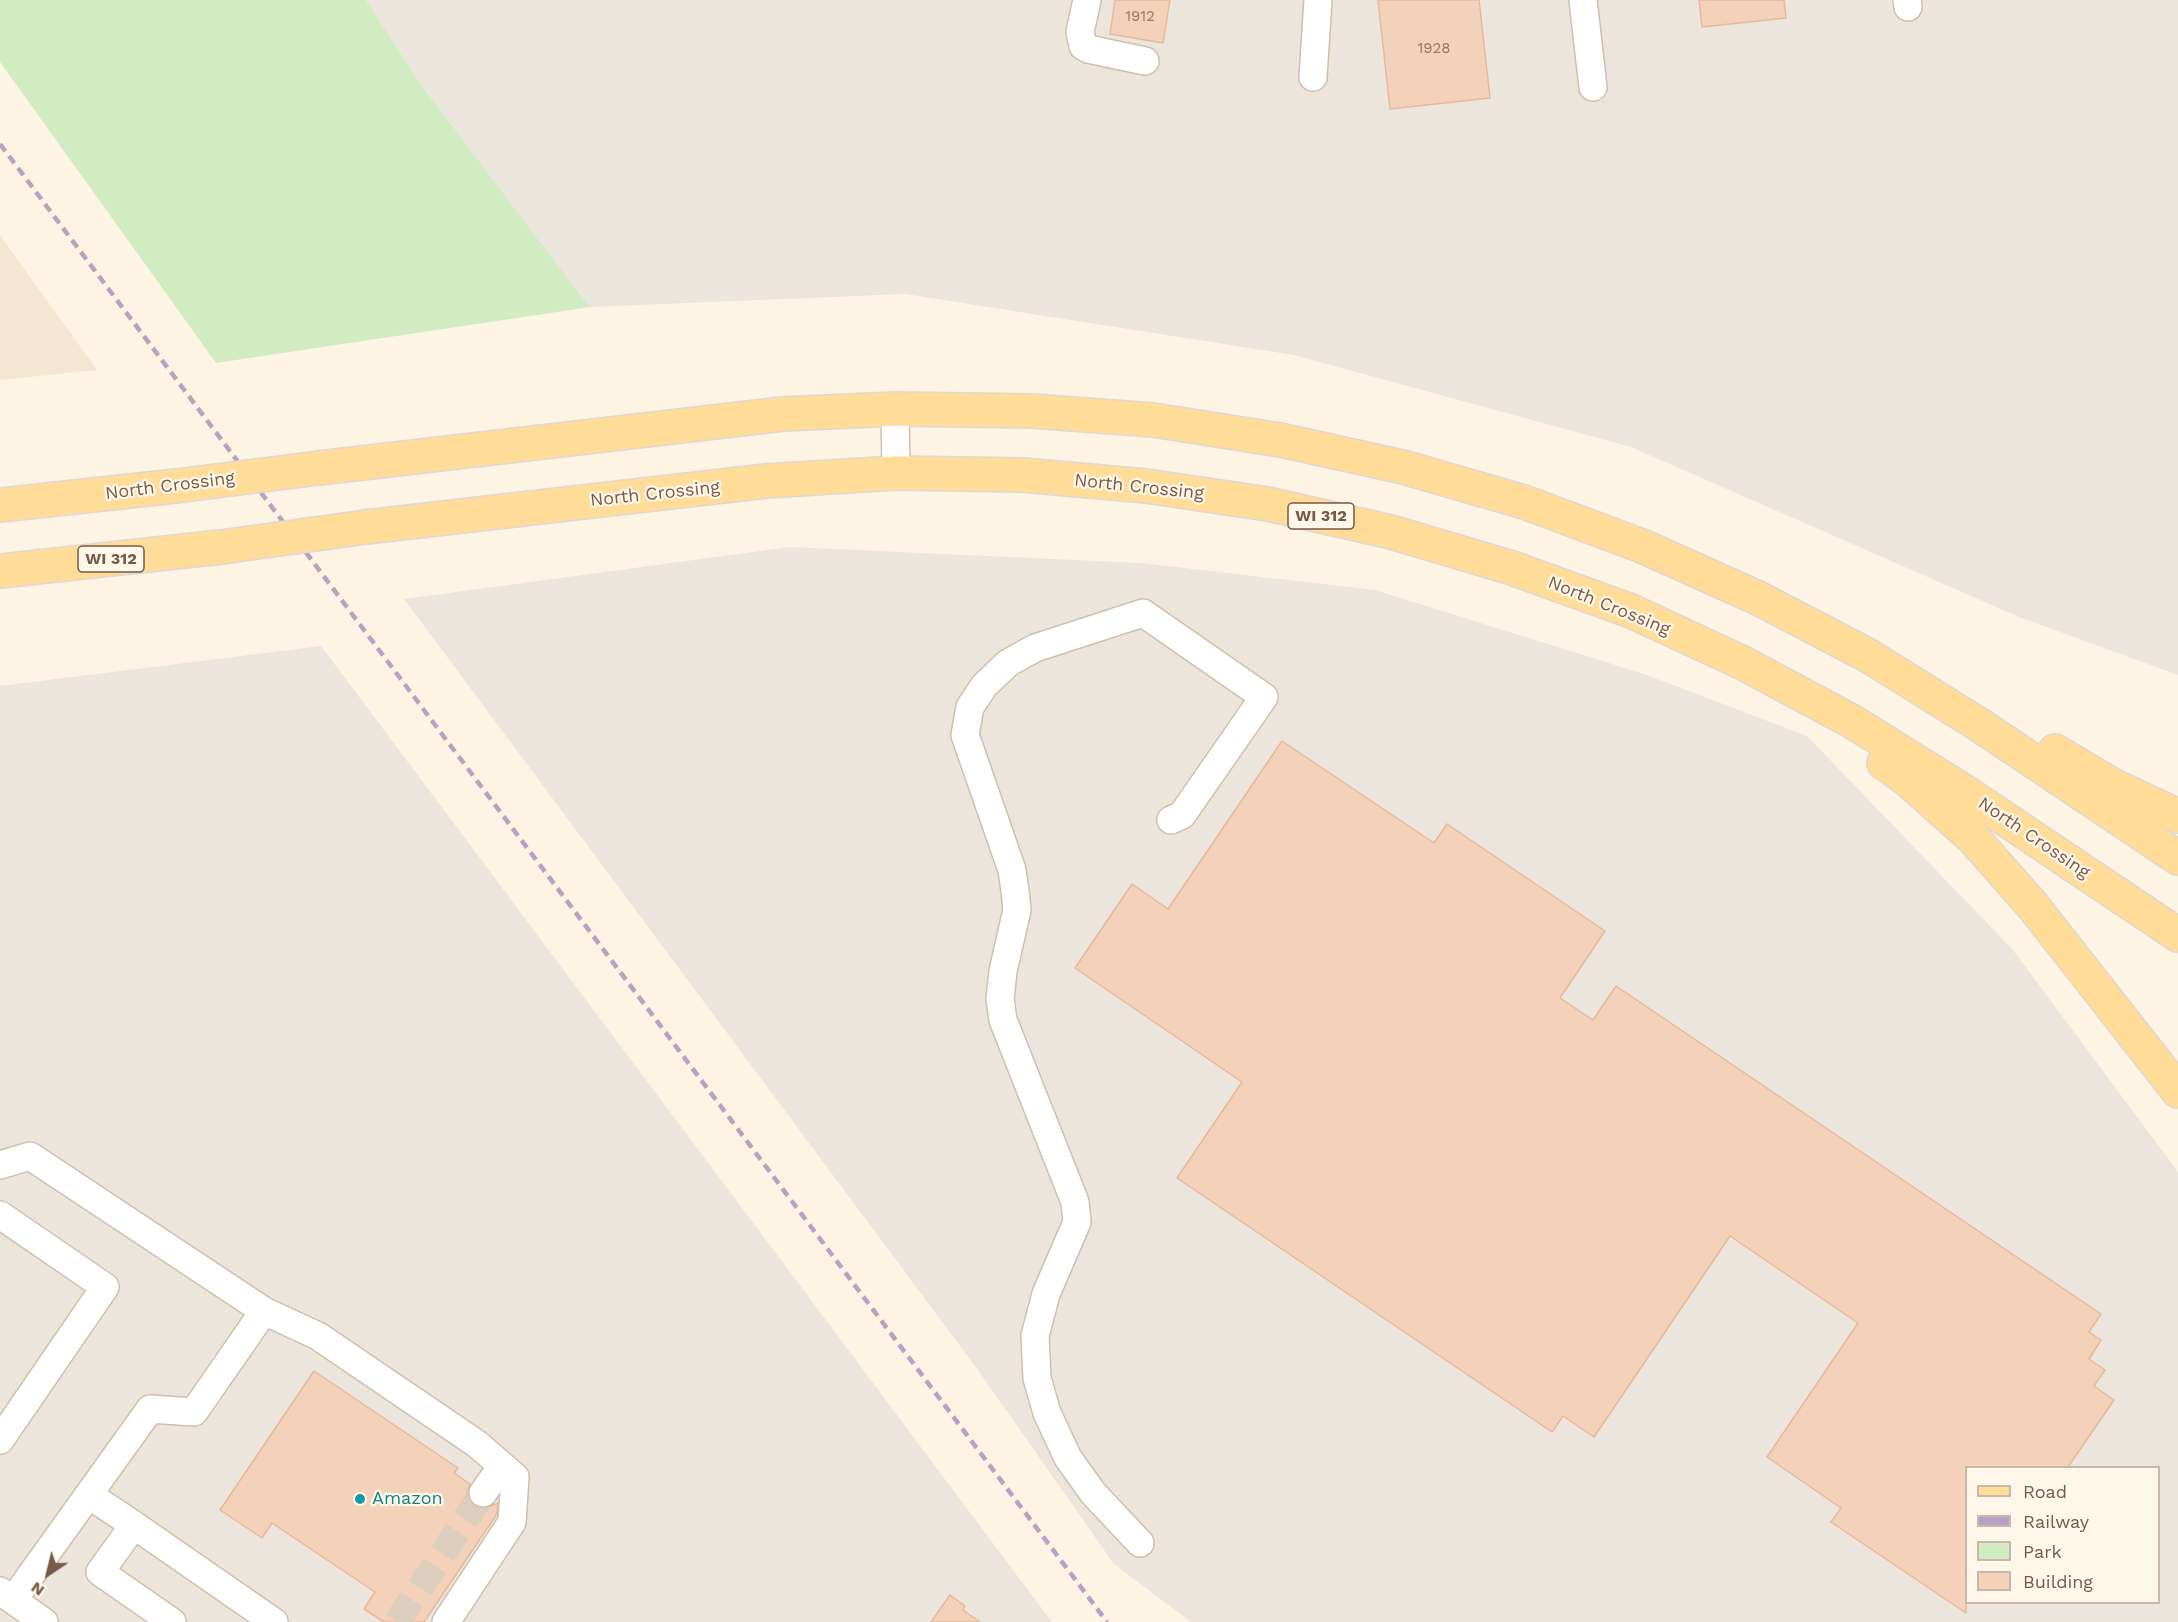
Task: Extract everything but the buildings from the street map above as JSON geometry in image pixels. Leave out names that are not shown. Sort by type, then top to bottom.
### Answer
[{"type":"main road","name":"North Crossing","points":[[0,506],[783,414],[895,410],[1032,411],[1153,420],[1280,440],[1403,467],[1524,502],[1642,546],[1758,598],[1869,656],[1978,724],[2178,858]]},
{"type":"main road","name":"North Crossing","points":[[0,571],[221,547],[366,527],[766,481],[896,473],[1023,475],[1146,486],[1268,504],[1391,532],[1512,568],[1631,611],[1743,663],[1853,722],[1965,792],[2178,935]]},
{"type":"main road","points":[[1869,656],[1939,680],[2112,785],[2178,816]]},
{"type":"main road","points":[[1743,663],[1791,704],[1858,744],[1909,782],[1973,838],[2033,906],[2178,1091]]},
{"type":"street","points":[[1087,0],[1080,32],[1083,46],[1145,61]]},
{"type":"street","points":[[1313,77],[1318,0]]},
{"type":"street","points":[[1583,0],[1593,87]]},
{"type":"street","points":[[895,410],[896,473]]},
{"type":"street","points":[[1140,1543],[1093,1492],[1068,1458],[1047,1413],[1037,1378],[1035,1336],[1046,1294],[1077,1222],[1075,1202],[1003,1020],[1000,999],[1017,910],[1015,891],[1012,870],[965,735],[970,707],[984,686],[1008,663],[1035,648],[1143,613],[1264,697],[1182,815],[1171,820]]},
{"type":"street","points":[[0,1165],[30,1156],[264,1311],[318,1336],[477,1444],[515,1477],[512,1522],[446,1622]]},
{"type":"street","points":[[0,1215],[105,1287],[0,1440]]},
{"type":"street","points":[[44,1622],[6,1596],[89,1495],[150,1409],[194,1412],[264,1311]]},
{"type":"street","points":[[483,1493],[502,1466]]},
{"type":"street","points":[[89,1495],[274,1622]]},
{"type":"street","points":[[134,1525],[100,1572],[172,1622]]},
{"type":"shaded area","points":[[366,0],[2178,0],[2178,675],[2019,617],[1631,447],[1294,355],[905,294],[590,307],[425,90]]},
{"type":"shaded area","points":[[0,235],[97,370],[0,380]]},
{"type":"shaded area","points":[[790,547],[1141,563],[1375,590],[1644,674],[1807,736],[2013,950],[2178,1172],[2178,1622],[1191,1622],[1114,1564],[978,1370],[404,599]]},
{"type":"shaded area","points":[[321,646],[1052,1622],[0,1622],[0,686]]},
{"type":"green space","points":[[0,0],[366,0],[425,90],[590,307],[216,363],[0,62]]},
{"type":"tunnel","points":[[397,1622],[483,1493]]},
{"type":"railway","points":[[0,144],[1107,1622]]},
{"type":"place","name":"Amazon","points":[[360,1499]]}]
